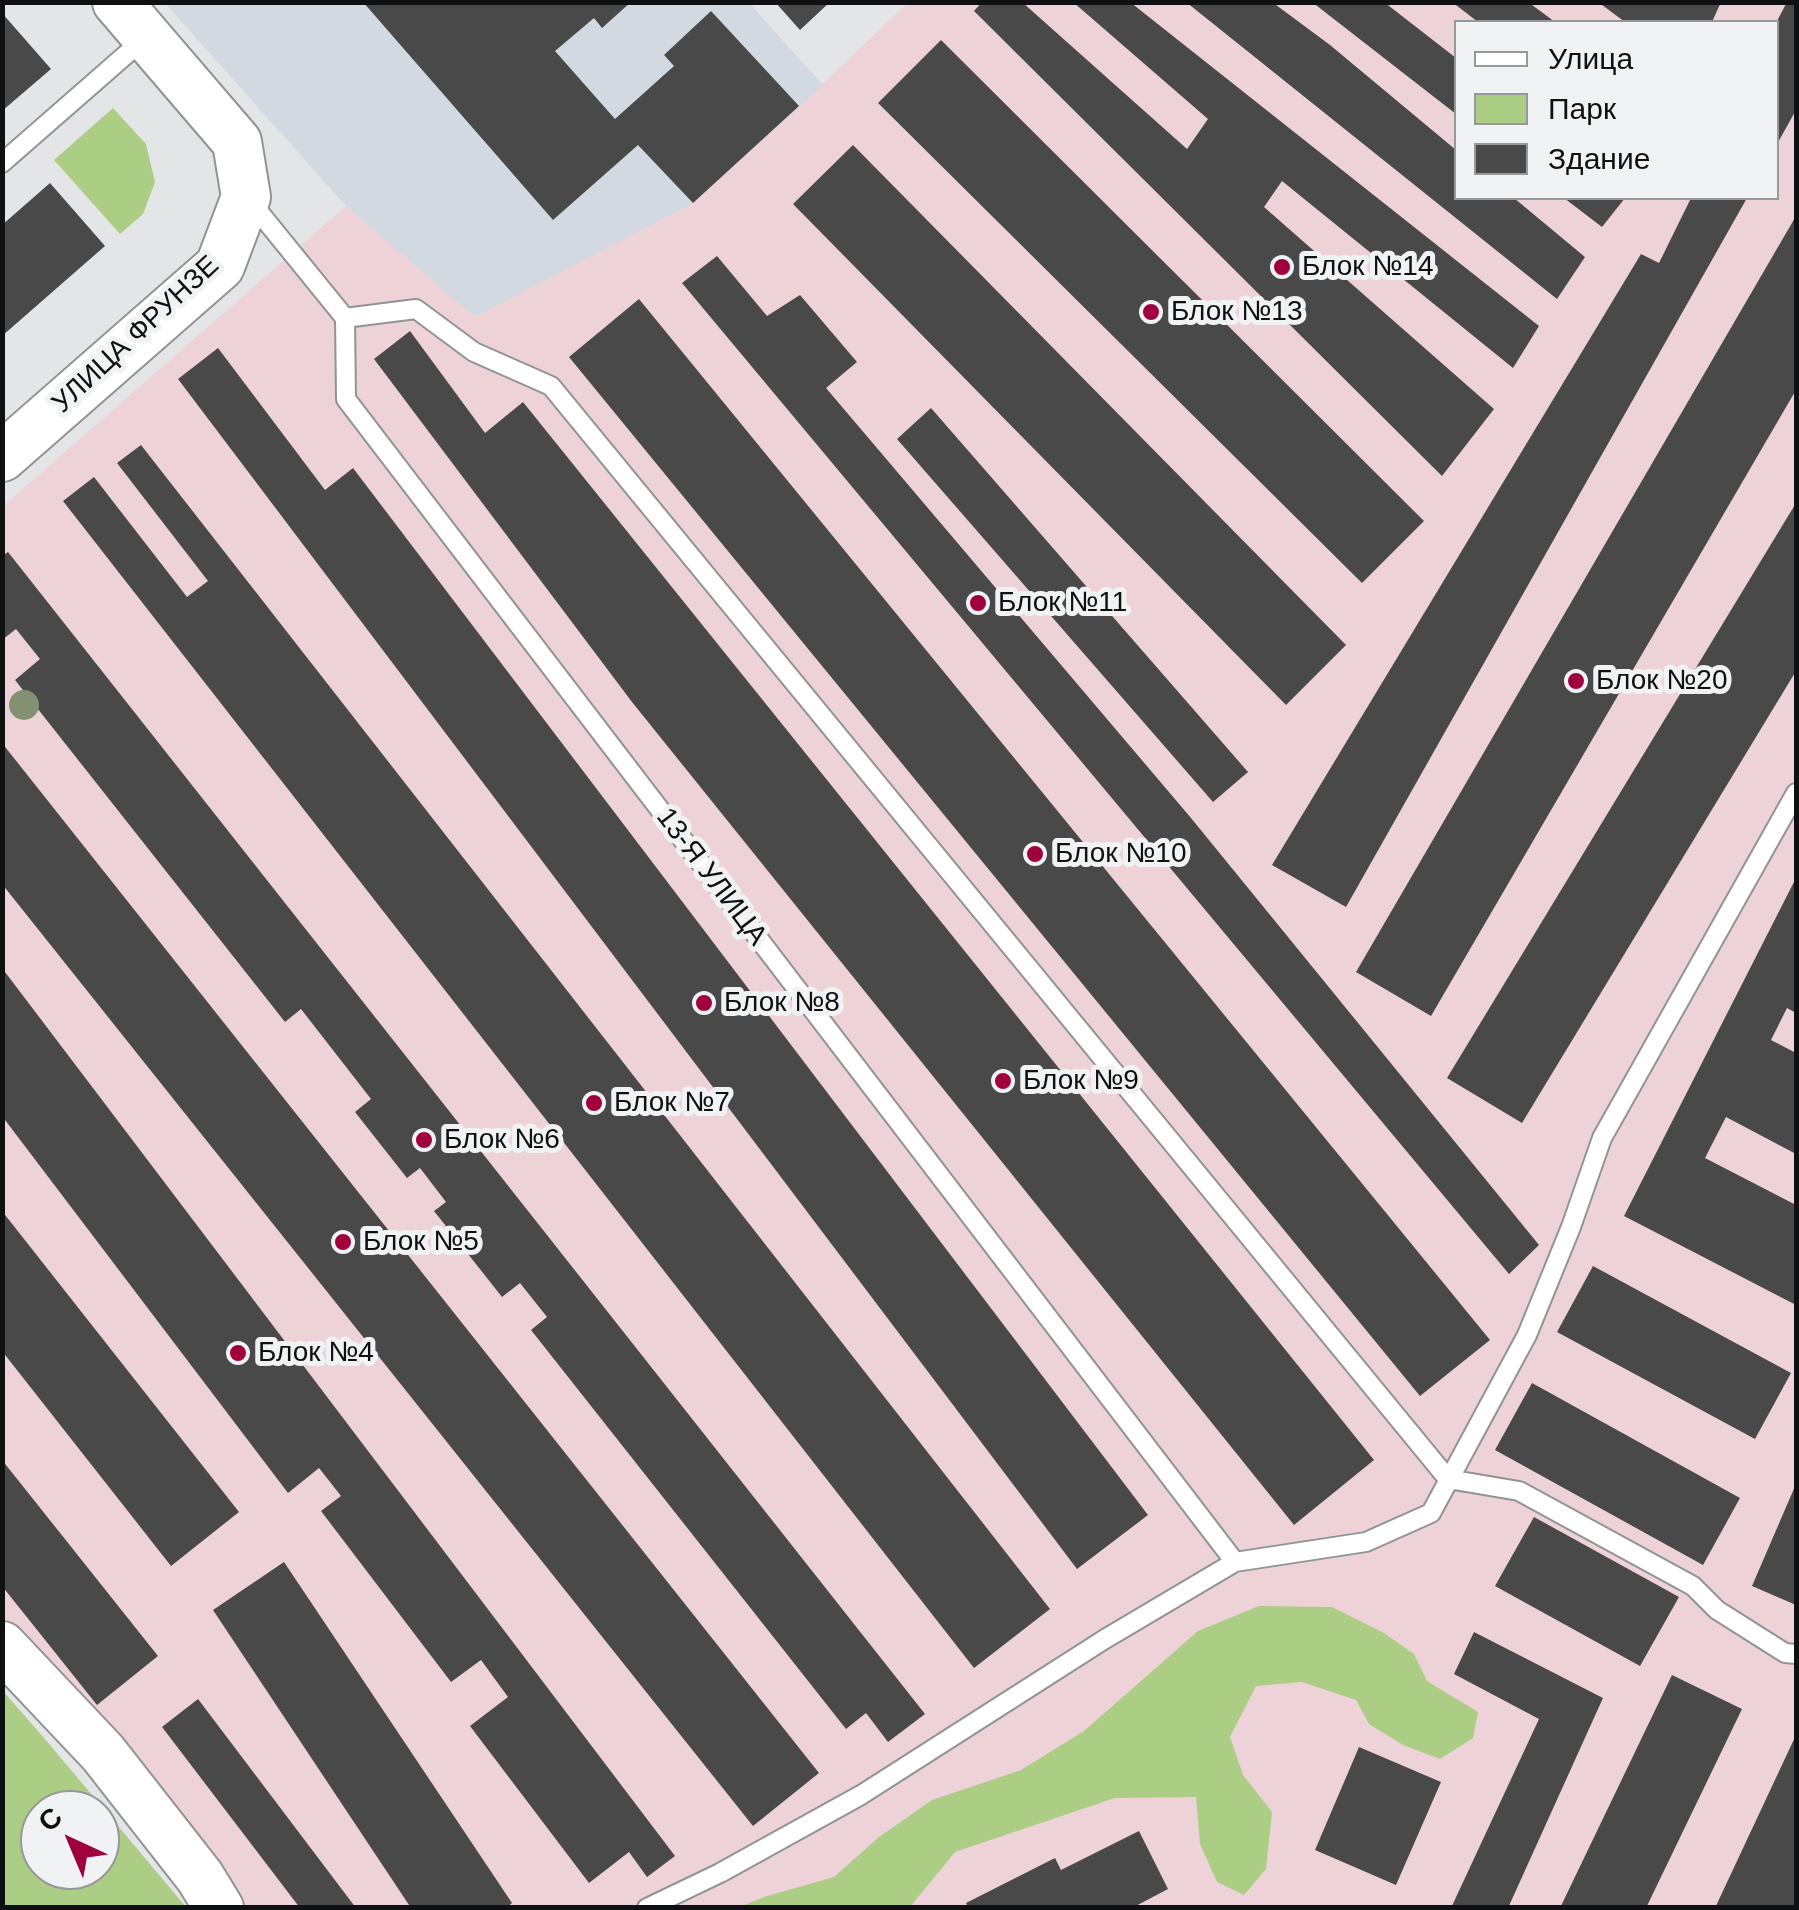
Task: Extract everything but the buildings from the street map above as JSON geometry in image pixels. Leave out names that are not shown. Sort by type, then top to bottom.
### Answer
[{"type":"street","name":"УЛИЦА ФРУНЗЕ","points":[[2,457],[220,266],[246,197],[237,142],[132,20]]},
{"type":"street","points":[[2,1646],[102,1752],[200,1877],[218,1908]]},
{"type":"lane","points":[[2,164],[132,20]]},
{"type":"lane","points":[[246,197],[344,318],[416,309],[474,352],[551,386],[1448,1479],[1519,1491],[1692,1586],[1717,1610],[1785,1653],[1796,1654]]},
{"type":"lane","name":"13-Я УЛИЦА","points":[[344,318],[346,399],[1234,1562]]},
{"type":"lane","points":[[647,1908],[720,1873],[861,1795],[1105,1639],[1234,1562],[1366,1542],[1431,1514],[1527,1335],[1602,1138],[1796,794]]},
{"type":"shaded area","points":[[165,3],[749,3],[823,85],[693,203],[475,317],[346,206]]},
{"type":"shaded area","points":[[908,3],[1796,3],[1796,1907],[247,1907],[160,1789],[3,1621],[2,507],[346,206],[476,317],[799,106]]},
{"type":"green space","points":[[113,108],[146,144],[155,182],[143,214],[120,234],[54,160]]},
{"type":"green space","points":[[1259,1606],[1332,1607],[1384,1633],[1414,1654],[1427,1681],[1478,1712],[1473,1738],[1440,1759],[1403,1745],[1369,1724],[1356,1700],[1302,1682],[1256,1686],[1230,1737],[1243,1775],[1272,1812],[1266,1869],[1244,1895],[1217,1882],[1200,1844],[1196,1797],[1115,1798],[955,1852],[910,1907],[739,1907],[834,1877],[879,1837],[932,1800],[1021,1770],[1084,1731],[1198,1631]]},
{"type":"green space","points":[[2,1690],[88,1790],[20,1790],[20,1890],[120,1890],[120,1828],[186,1907],[3,1907]]},
{"type":"place","name":"Блок №14","points":[[1282,267]]},
{"type":"place","name":"Блок №13","points":[[1151,312]]},
{"type":"place","name":"Блок №11","points":[[978,603]]},
{"type":"place","name":"Блок №20","points":[[1576,681]]},
{"type":"place","name":"Блок №10","points":[[1035,854]]},
{"type":"place","name":"Блок №8","points":[[704,1003]]},
{"type":"place","name":"Блок №9","points":[[1003,1081]]},
{"type":"place","name":"Блок №7","points":[[594,1103]]},
{"type":"place","name":"Блок №6","points":[[424,1140]]},
{"type":"place","name":"Блок №5","points":[[343,1242]]},
{"type":"place","name":"Блок №4","points":[[238,1353]]}]
